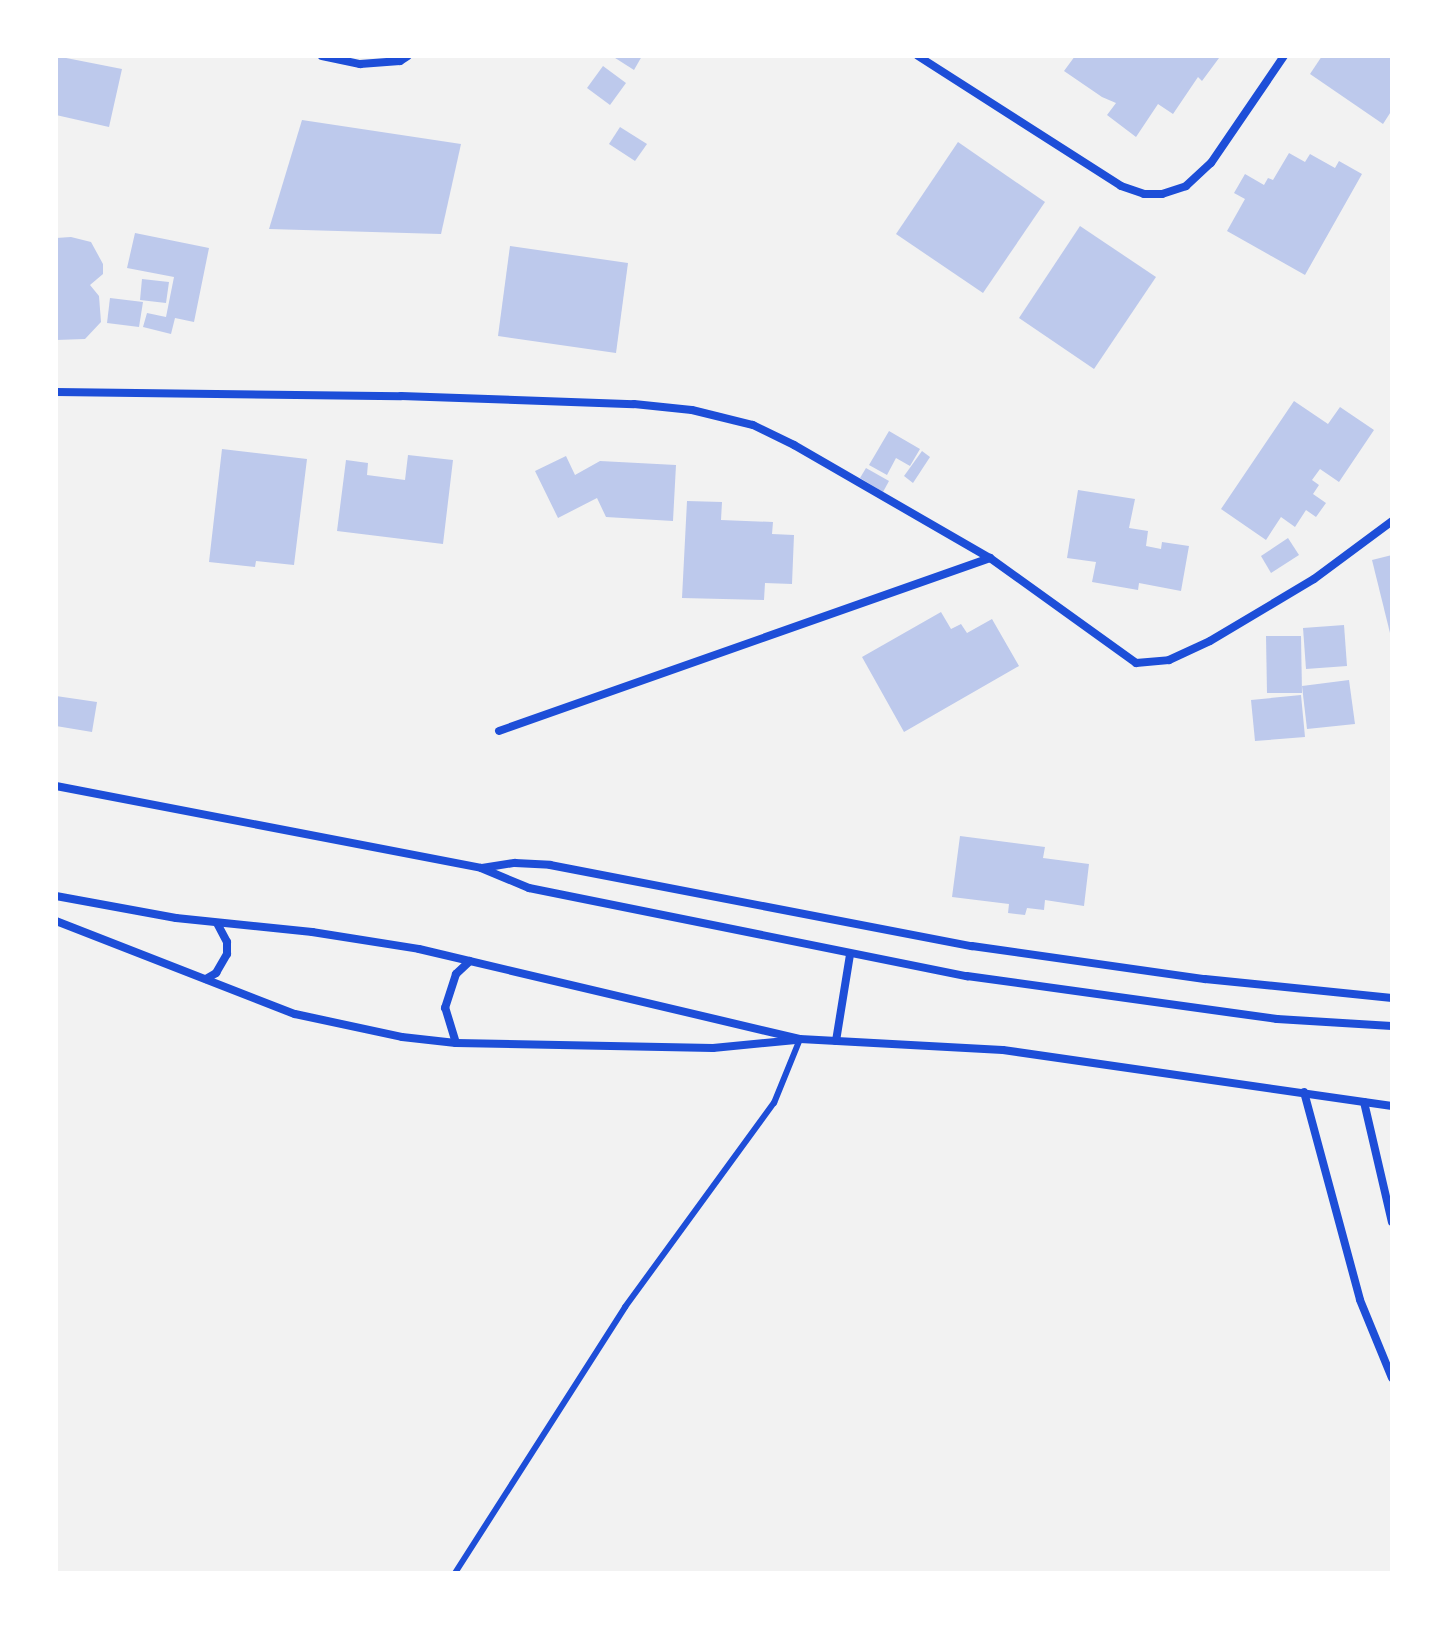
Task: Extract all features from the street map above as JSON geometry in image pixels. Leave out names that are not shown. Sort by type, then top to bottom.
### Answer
[{"type":"street","points":[[322,56],[360,64],[400,61],[408,56]]},
{"type":"street","points":[[918,56],[1121,186],[1144,194],[1162,194],[1186,186],[1211,163],[1284,56]]},
{"type":"street","points":[[56,392],[401,396],[634,404],[692,410],[753,425],[794,445],[990,558],[1104,643],[1136,663],[1169,660],[1210,641],[1314,579],[1392,521]]},
{"type":"street","points":[[499,731],[990,558]]},
{"type":"street","points":[[56,786],[481,868],[529,888],[850,955],[1084,994],[1277,1019],[1392,1026]]},
{"type":"street","points":[[481,868],[515,863],[550,865],[972,946],[1205,979],[1392,998]]},
{"type":"street","points":[[56,896],[217,923],[366,940],[470,961],[800,1039],[1003,1050],[1392,1106]]},
{"type":"street","points":[[56,921],[295,1014],[348,1027],[456,1043],[742,1048],[800,1039]]},
{"type":"street","points":[[206,979],[216,973],[227,954],[224,932],[217,923]]},
{"type":"street","points":[[836,1041],[850,955]]},
{"type":"street","points":[[456,1043],[445,1008],[456,974],[470,961]]},
{"type":"street","points":[[1304,1092],[1360,1300],[1392,1378]]},
{"type":"street","points":[[1364,1102],[1392,1222]]},
{"type":"lane","points":[[455,1573],[625,1307],[774,1103],[800,1039]]},
{"type":"building","points":[[56,56],[122,69],[109,127],[56,115]]},
{"type":"building","points":[[612,56],[642,56],[634,70]]},
{"type":"building","points":[[1075,56],[1219,58],[1202,81],[1198,77],[1173,114],[1158,104],[1136,137],[1107,115],[1116,103],[1064,71]]},
{"type":"building","points":[[1322,56],[1392,56],[1392,110],[1383,124],[1310,74]]},
{"type":"building","points":[[603,66],[626,83],[610,105],[587,88]]},
{"type":"building","points":[[302,120],[461,144],[441,234],[269,229]]},
{"type":"building","points":[[620,127],[647,144],[635,161],[609,144]]},
{"type":"building","points":[[958,142],[1045,202],[983,293],[896,234]]},
{"type":"building","points":[[1289,153],[1305,162],[1310,154],[1335,168],[1339,161],[1362,174],[1305,275],[1227,231],[1245,199],[1234,193],[1245,174],[1264,185],[1268,178],[1273,180]]},
{"type":"building","points":[[1080,226],[1156,277],[1094,369],[1019,318]]},
{"type":"building","points":[[135,233],[209,248],[194,322],[175,318],[171,334],[143,327],[147,313],[166,317],[174,277],[127,268]]},
{"type":"building","points":[[71,237],[91,242],[103,264],[103,274],[90,285],[99,296],[101,322],[85,339],[56,340],[56,238]]},
{"type":"building","points":[[510,246],[628,263],[616,353],[498,336]]},
{"type":"building","points":[[142,279],[169,282],[166,303],[140,300]]},
{"type":"building","points":[[110,298],[143,302],[139,327],[107,323]]},
{"type":"building","points":[[1294,401],[1328,424],[1340,407],[1374,430],[1339,482],[1320,469],[1312,480],[1319,485],[1313,494],[1326,503],[1316,517],[1306,510],[1295,527],[1281,517],[1266,540],[1221,509]]},
{"type":"building","points":[[889,431],[920,449],[910,466],[896,458],[887,475],[869,465]]},
{"type":"building","points":[[222,449],[307,459],[294,565],[256,561],[255,567],[209,562]]},
{"type":"building","points":[[922,451],[930,457],[913,483],[904,476]]},
{"type":"building","points":[[408,455],[453,460],[443,544],[337,531],[346,460],[368,463],[367,475],[405,480]]},
{"type":"building","points":[[566,456],[575,475],[600,461],[676,465],[673,521],[606,517],[597,498],[558,518],[535,471]]},
{"type":"building","points":[[866,468],[889,481],[883,492],[860,478]]},
{"type":"building","points":[[1078,490],[1135,499],[1129,528],[1148,531],[1146,546],[1161,549],[1162,542],[1189,546],[1181,591],[1139,583],[1138,590],[1092,582],[1096,562],[1067,558]]},
{"type":"building","points":[[687,501],[722,502],[721,520],[773,522],[772,534],[794,535],[792,584],[765,583],[764,600],[682,598]]},
{"type":"building","points":[[1288,538],[1299,555],[1271,573],[1261,556]]},
{"type":"building","points":[[1392,555],[1392,637],[1391,637],[1372,560]]},
{"type":"building","points":[[941,612],[951,629],[961,624],[967,633],[992,619],[1019,666],[904,732],[862,657]]},
{"type":"building","points":[[1344,625],[1347,666],[1306,669],[1303,628]]},
{"type":"building","points":[[1266,636],[1301,636],[1302,693],[1267,693]]},
{"type":"building","points":[[1349,680],[1355,724],[1307,729],[1302,686]]},
{"type":"building","points":[[1301,695],[1305,737],[1255,741],[1251,700]]},
{"type":"building","points":[[56,696],[97,702],[92,732],[56,726]]},
{"type":"building","points":[[960,836],[1045,847],[1043,858],[1089,864],[1084,906],[1045,900],[1044,910],[1027,908],[1025,915],[1008,913],[1009,904],[952,897]]}]
